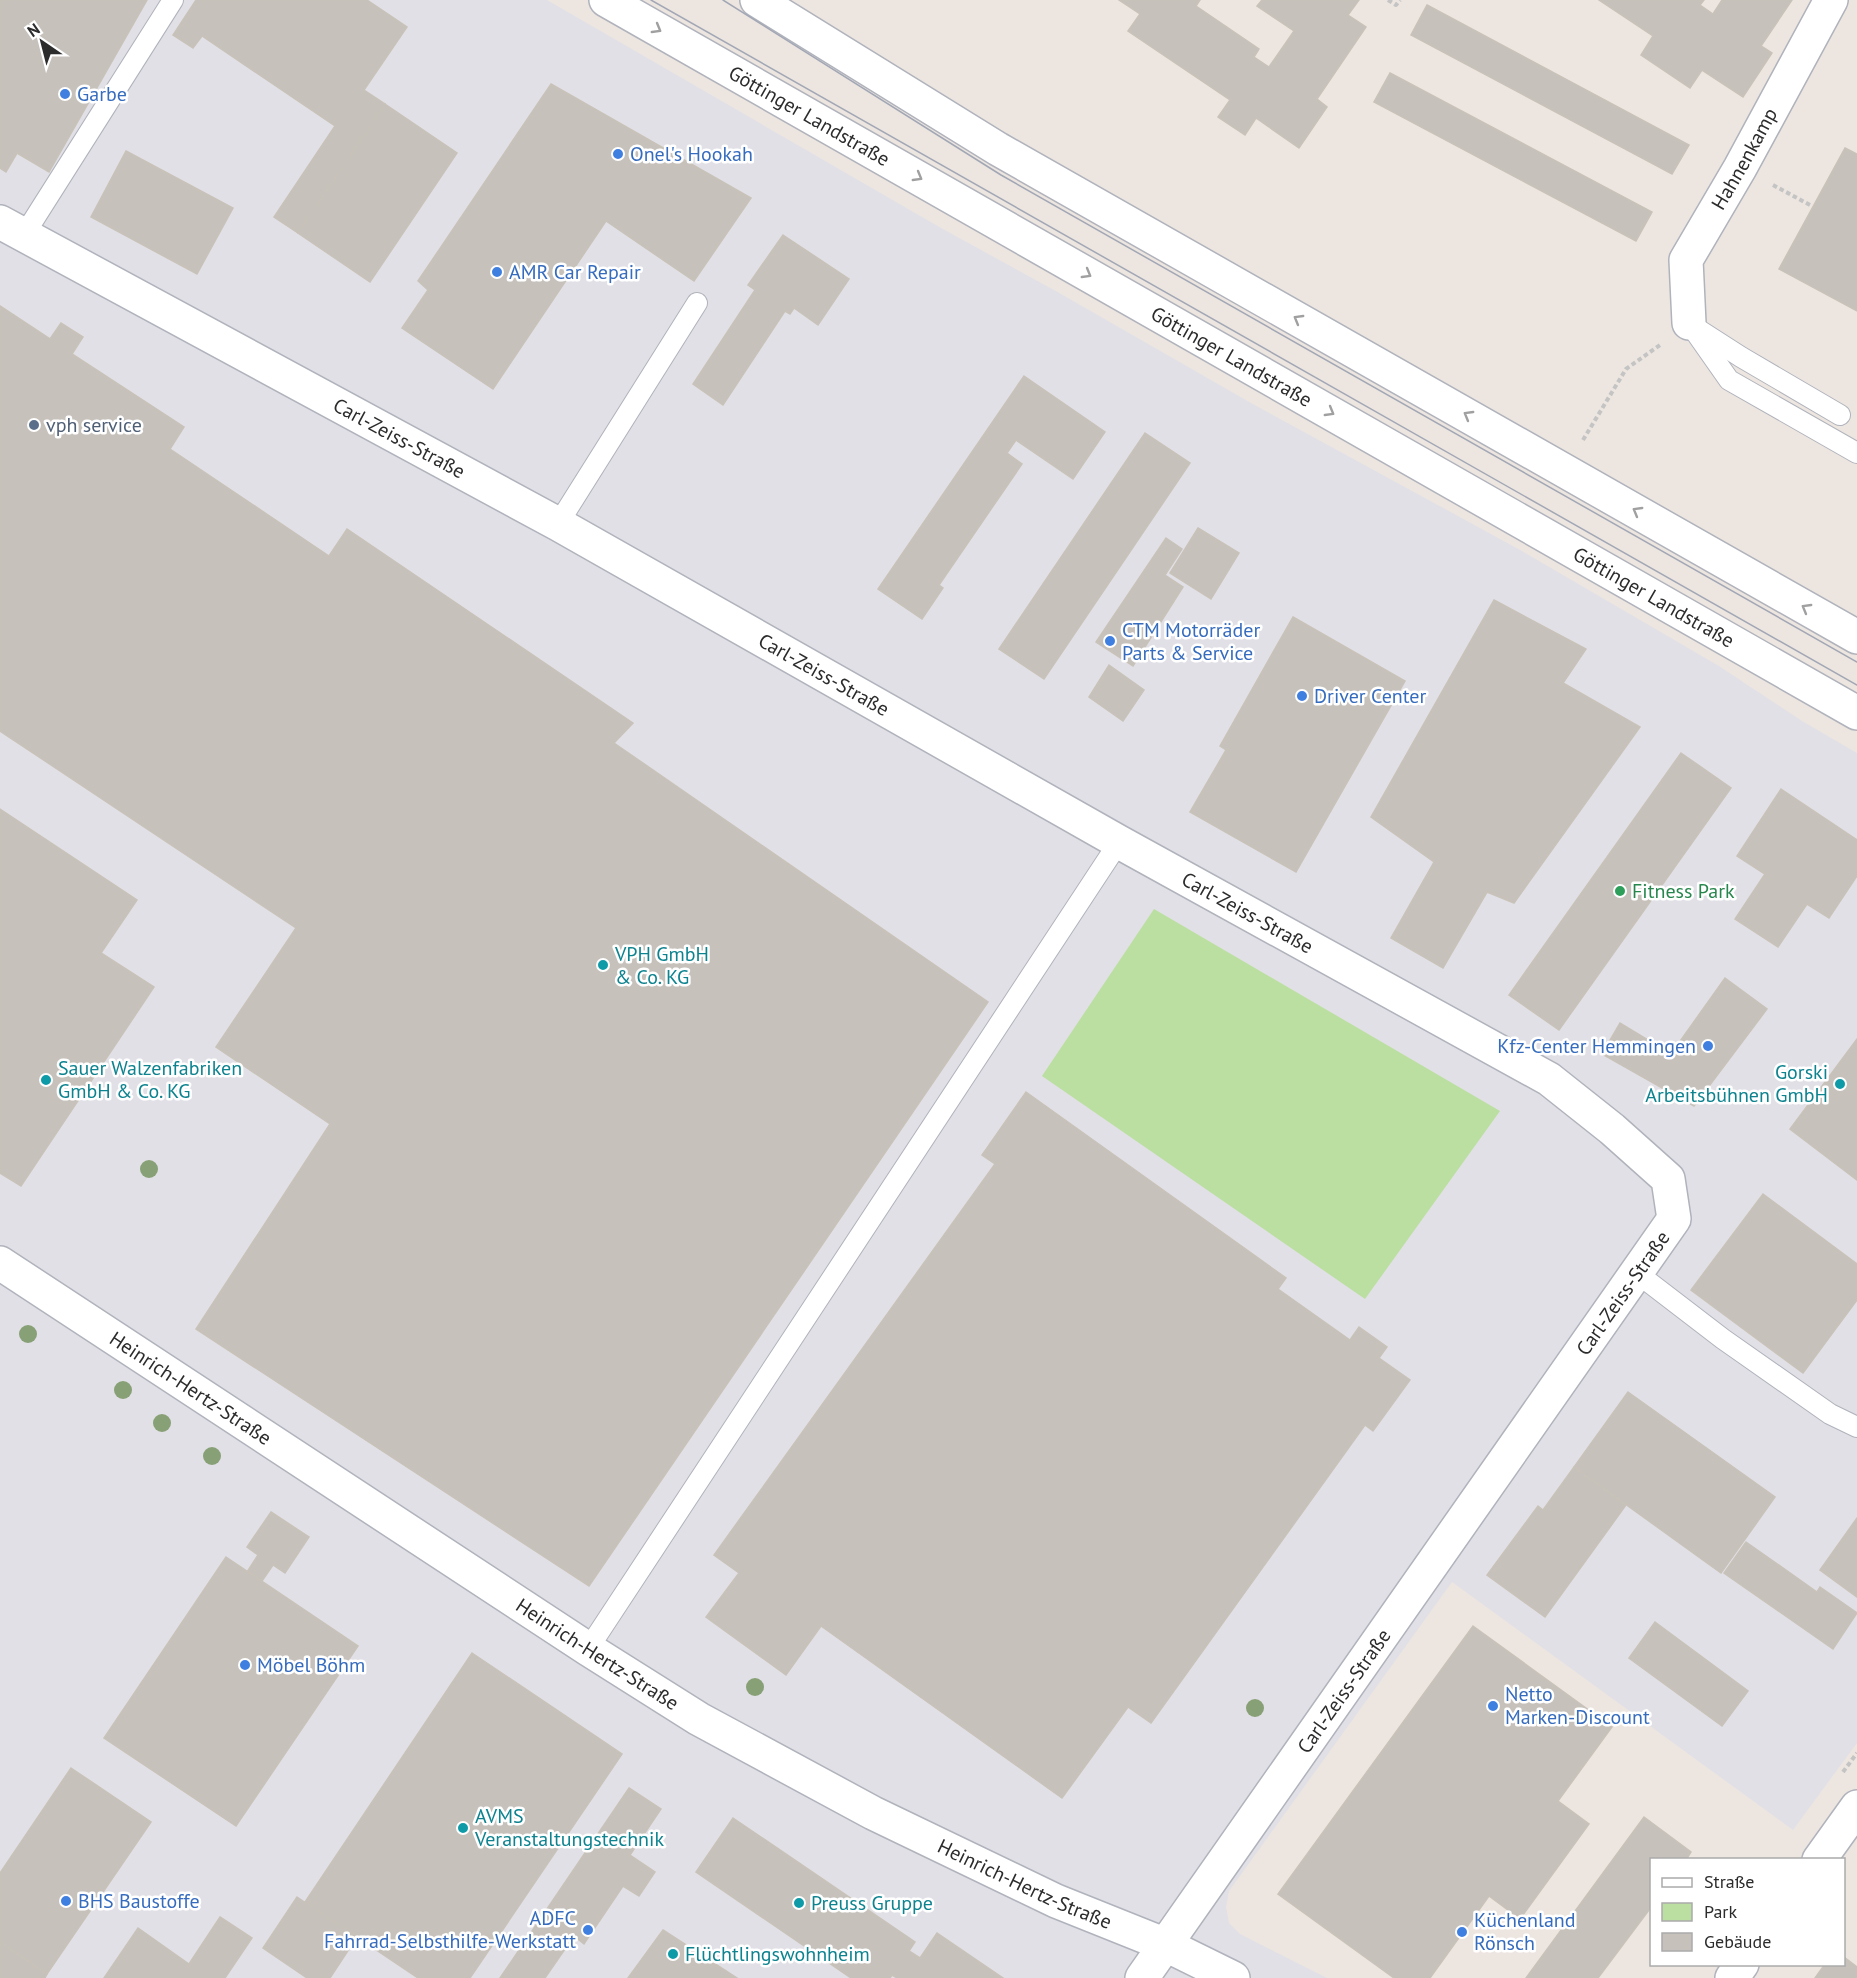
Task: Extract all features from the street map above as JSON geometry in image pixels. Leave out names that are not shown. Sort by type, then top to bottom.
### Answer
[{"type":"street","name":"Göttinger Landstraße","points":[[606,0],[1857,713]]},
{"type":"street","points":[[757,0],[998,149],[1857,637]]},
{"type":"street","name":"Hahnenkamp","points":[[1689,323],[1686,260],[1740,168],[1831,0]]},
{"type":"street","name":"Carl-Zeiss-Straße","points":[[12,229],[558,524],[1119,842],[1549,1080],[1612,1130],[1668,1179],[1674,1219],[1142,1978]]},
{"type":"street","name":"Heinrich-Hertz-Straße","points":[[0,1263],[588,1649],[699,1719],[873,1813],[1056,1900],[1166,1945],[1233,1978]]},
{"type":"street","points":[[1820,1858],[1857,1807]]},
{"type":"street","points":[[1732,1978],[1741,1966]]},
{"type":"lane","points":[[12,229],[173,0]]},
{"type":"lane","points":[[558,524],[697,303]]},
{"type":"lane","points":[[1689,323],[1741,357],[1840,415]]},
{"type":"lane","points":[[1689,323],[1728,380],[1857,453]]},
{"type":"lane","points":[[588,1649],[1119,842]]},
{"type":"lane","points":[[1637,1273],[1723,1339],[1830,1414],[1857,1427]]},
{"type":"path","points":[[1388,0],[1396,5],[1400,0]]},
{"type":"path","points":[[1565,470],[1626,369],[1689,323]]},
{"type":"shaded area","points":[[0,0],[547,0],[941,228],[1251,403],[1522,551],[1719,666],[1802,721],[1857,753],[1857,1743],[1793,1830],[1452,1582],[1229,1891],[1226,1907],[1229,1923],[1240,1934],[1327,1978],[0,1978]]},
{"type":"green space","points":[[1154,909],[1500,1111],[1365,1299],[1042,1076]]},
{"type":"building","name":"Garbe","points":[[0,0],[147,0],[49,172],[17,153],[6,172],[0,168]]},
{"type":"building","points":[[196,0],[367,0],[407,27],[364,90],[385,104],[298,233],[274,217],[335,126],[202,36],[193,48],[173,35]]},
{"type":"building","points":[[1119,0],[1200,0],[1196,6],[1259,49],[1254,57],[1269,67],[1294,31],[1257,6],[1262,0],[1359,0],[1348,15],[1366,27],[1317,99],[1327,107],[1299,148],[1256,118],[1245,135],[1218,117],[1230,100],[1128,31],[1140,14]]},
{"type":"building","points":[[1599,0],[1704,0],[1700,5],[1713,14],[1722,0],[1792,0],[1761,46],[1772,53],[1743,97],[1702,70],[1690,88],[1641,55],[1653,36]]},
{"type":"building","points":[[1427,5],[1689,145],[1672,174],[1411,35]]},
{"type":"building","points":[[1390,73],[1652,212],[1636,241],[1374,102]]},
{"type":"building","points":[[551,84],[751,198],[694,281],[606,221],[493,389],[402,328],[428,290],[418,281]]},
{"type":"building","points":[[385,104],[457,153],[370,282],[298,233]]},
{"type":"building","points":[[1845,148],[1857,154],[1857,311],[1779,269]]},
{"type":"building","points":[[126,151],[233,208],[197,274],[91,217]]},
{"type":"building","points":[[783,235],[849,279],[818,325],[794,308],[790,314],[785,311],[723,405],[693,384],[755,290],[748,285]]},
{"type":"building","name":"VPH GmbH & Co. KG","points":[[0,306],[50,339],[61,323],[83,337],[72,354],[184,427],[170,449],[329,556],[347,529],[633,723],[614,743],[988,1002],[589,1586],[196,1329],[330,1124],[216,1047],[296,928],[0,731]]},
{"type":"building","points":[[1024,376],[1105,432],[1073,479],[1016,440],[1007,453],[1022,464],[939,585],[943,588],[922,619],[878,589]]},
{"type":"building","points":[[1145,433],[1190,463],[1044,679],[999,649]]},
{"type":"building","points":[[1198,528],[1239,553],[1211,599],[1170,573]]},
{"type":"building","points":[[1166,538],[1182,549],[1165,575],[1183,587],[1133,666],[1096,642]]},
{"type":"building","points":[[1494,600],[1586,649],[1563,683],[1640,727],[1514,903],[1487,892],[1443,968],[1391,938],[1434,862],[1371,817]]},
{"type":"building","points":[[1293,617],[1405,681],[1296,872],[1190,812],[1226,750],[1220,746]]},
{"type":"building","points":[[1109,665],[1144,690],[1123,721],[1089,697]]},
{"type":"building","name":"Fitness Park","points":[[1681,753],[1731,788],[1559,1030],[1509,995]]},
{"type":"building","points":[[1781,789],[1857,840],[1857,876],[1829,918],[1807,904],[1778,947],[1735,919],[1765,874],[1737,856]]},
{"type":"building","name":"Sauer Walzenfabriken GmbH & Co. KG","points":[[0,809],[137,900],[101,953],[154,987],[21,1186],[0,1173]]},
{"type":"building","name":"Kfz-Center Hemmingen","points":[[1725,978],[1767,1009],[1694,1106],[1602,1054],[1620,1023],[1671,1054]]},
{"type":"building","name":"Gorski Arbeitsbühnen GmbH","points":[[1857,1039],[1857,1180],[1790,1129]]},
{"type":"building","points":[[1026,1092],[1286,1278],[1278,1289],[1350,1340],[1359,1327],[1387,1347],[1379,1358],[1410,1380],[1373,1431],[1365,1425],[1151,1723],[1128,1707],[1062,1798],[821,1626],[786,1675],[706,1617],[739,1573],[714,1555],[995,1164],[982,1155]]},
{"type":"building","points":[[1763,1194],[1857,1264],[1857,1300],[1803,1373],[1691,1290]]},
{"type":"building","points":[[1628,1392],[1775,1497],[1721,1573],[1574,1467]]},
{"type":"building","points":[[1574,1467],[1626,1505],[1545,1617],[1487,1575],[1538,1506],[1543,1510]]},
{"type":"building","points":[[271,1512],[309,1537],[285,1573],[273,1565],[262,1581],[247,1572],[258,1555],[247,1547]]},
{"type":"building","points":[[1857,1518],[1857,1597],[1820,1570]]},
{"type":"building","points":[[1746,1542],[1817,1592],[1820,1587],[1857,1613],[1833,1649],[1724,1573]]},
{"type":"building","points":[[226,1557],[358,1646],[236,1826],[104,1738]]},
{"type":"building","points":[[1655,1622],[1748,1691],[1722,1726],[1629,1658]]},
{"type":"building","points":[[1473,1626],[1612,1727],[1558,1801],[1589,1824],[1520,1919],[1489,1896],[1430,1978],[1394,1978],[1278,1894]]},
{"type":"building","name":"AVMS Veranstaltungstechnik","points":[[472,1653],[622,1754],[470,1978],[418,1978],[305,1902]]},
{"type":"building","points":[[71,1768],[151,1822],[47,1974],[0,1942],[0,1873]]},
{"type":"building","points":[[629,1788],[661,1809],[630,1855],[655,1872],[639,1896],[623,1886],[584,1944],[574,1936],[545,1978],[500,1978]]},
{"type":"building","points":[[1644,1817],[1691,1852],[1687,1858],[1650,1858],[1650,1909],[1598,1978],[1526,1978]]},
{"type":"building","name":"Preuss Gruppe","points":[[733,1818],[915,1942],[909,1951],[920,1958],[937,1933],[1003,1978],[897,1978],[892,1975],[890,1978],[851,1978],[696,1872]]},
{"type":"building","points":[[297,1897],[357,1937],[330,1978],[307,1978],[263,1948]]},
{"type":"building","points":[[220,1917],[252,1938],[225,1978],[104,1978],[138,1928],[189,1964]]},
{"type":"building","name":"Flüchtlingswohnheim","points":[[663,1930],[737,1978],[628,1978]]},
{"type":"building","points":[[0,1942],[47,1974],[45,1978],[0,1978]]},
{"type":"building","points":[[1845,1958],[1857,1967],[1857,1978],[1815,1978],[1824,1966],[1845,1966]]},
{"type":"tram line","points":[[651,0],[1857,685]]},
{"type":"tram line","points":[[723,0],[1001,175],[1857,662]]},
{"type":"place","name":"Garbe","points":[[65,94]]},
{"type":"place","name":"Onel's Hookah","points":[[618,154]]},
{"type":"place","name":"AMR Car Repair","points":[[497,272]]},
{"type":"place","name":"vph service","points":[[34,425]]},
{"type":"place","name":"CTM Motorräder Parts & Service","points":[[1110,641]]},
{"type":"place","name":"Driver Center","points":[[1302,696]]},
{"type":"place","name":"Fitness Park","points":[[1620,891]]},
{"type":"place","name":"VPH GmbH & Co. KG","points":[[603,965]]},
{"type":"place","name":"Kfz-Center Hemmingen","points":[[1708,1046]]},
{"type":"place","name":"Sauer Walzenfabriken GmbH & Co. KG","points":[[46,1080]]},
{"type":"place","name":"Gorski Arbeitsbühnen GmbH","points":[[1840,1084]]},
{"type":"place","name":"Möbel Böhm","points":[[245,1665]]},
{"type":"place","name":"Netto Marken-Discount","points":[[1493,1706]]},
{"type":"place","name":"AVMS Veranstaltungstechnik","points":[[463,1828]]},
{"type":"place","name":"BHS Baustoffe","points":[[66,1901]]},
{"type":"place","name":"Preuss Gruppe","points":[[799,1903]]},
{"type":"place","name":"ADFC Fahrrad-Selbsthilfe-Werkstatt","points":[[588,1930]]},
{"type":"place","name":"Küchenland Rönsch","points":[[1462,1932]]},
{"type":"place","name":"Flüchtlingswohnheim","points":[[673,1954]]}]
